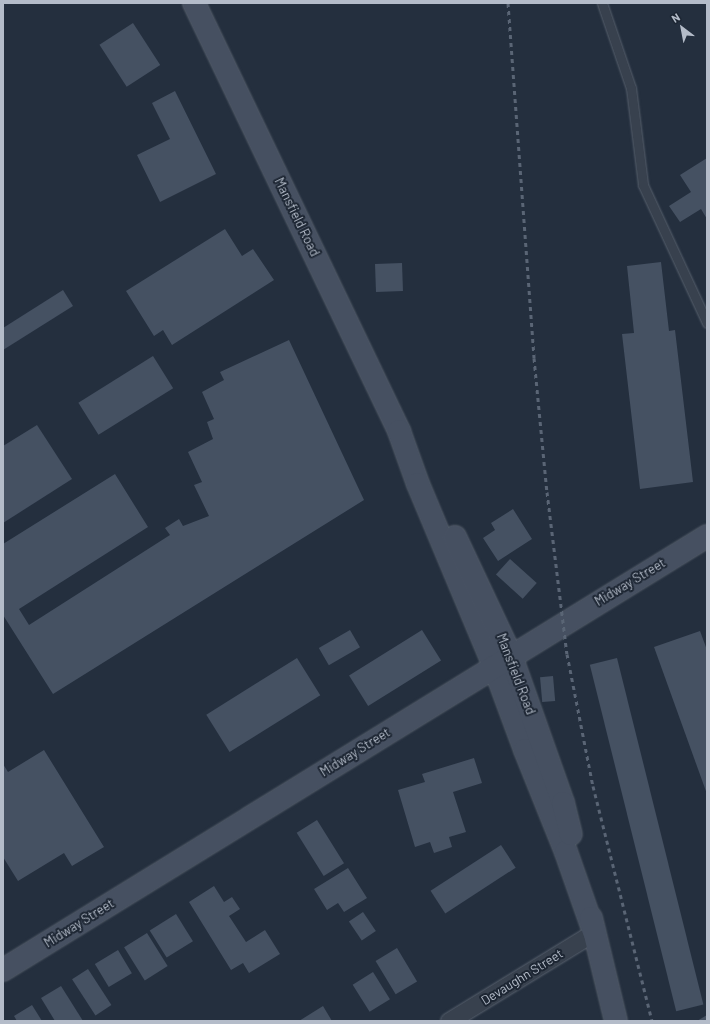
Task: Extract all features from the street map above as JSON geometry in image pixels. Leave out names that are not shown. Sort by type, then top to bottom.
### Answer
[{"type":"main road","name":"Mansfield Road","points":[[194,3],[399,431],[422,469],[484,595],[503,661],[563,803],[585,886],[594,932],[616,1021]]},
{"type":"main road","name":"Midway Street","points":[[3,970],[707,536]]},
{"type":"street","name":"Devaughn Street","points":[[449,1021],[594,932]]},
{"type":"lane","points":[[602,3],[631,88],[642,185],[707,322]]},
{"type":"building","points":[[133,23],[160,65],[127,87],[99,45]]},
{"type":"building","points":[[175,91],[216,174],[160,202],[137,155],[170,139],[152,103]]},
{"type":"building","points":[[707,158],[707,219],[701,209],[680,222],[669,206],[691,192],[680,175]]},
{"type":"building","points":[[225,229],[242,256],[253,249],[274,280],[172,345],[163,330],[154,336],[126,291]]},
{"type":"building","points":[[661,262],[669,331],[675,330],[693,482],[640,489],[622,334],[634,333],[627,266]]},
{"type":"building","points":[[402,263],[403,291],[376,292],[375,264]]},
{"type":"building","points":[[63,290],[73,306],[3,350],[3,328]]},
{"type":"building","points":[[289,340],[364,500],[53,694],[3,615],[3,544],[115,474],[148,527],[19,609],[29,625],[170,535],[165,528],[179,519],[183,526],[209,516],[194,485],[202,482],[188,452],[213,439],[207,422],[214,419],[202,392],[224,380],[220,372]]},
{"type":"building","points":[[153,356],[173,388],[99,435],[78,403]]},
{"type":"building","points":[[37,425],[72,479],[3,523],[3,446]]},
{"type":"building","points":[[513,509],[532,539],[498,561],[483,538],[495,530],[491,523]]},
{"type":"building","points":[[510,559],[537,583],[523,599],[496,575]]},
{"type":"building","points":[[350,630],[360,647],[329,665],[319,648]]},
{"type":"building","points":[[422,630],[441,661],[368,706],[349,676]]},
{"type":"building","points":[[700,631],[707,650],[707,794],[654,647]]},
{"type":"building","points":[[297,658],[320,695],[230,752],[206,715]]},
{"type":"building","points":[[617,658],[703,1004],[676,1011],[590,665]]},
{"type":"building","points":[[553,676],[555,701],[542,702],[540,677]]},
{"type":"building","points":[[44,750],[104,847],[72,866],[64,853],[18,881],[3,857],[3,764],[8,772]]},
{"type":"building","points":[[474,758],[482,783],[453,792],[466,832],[449,837],[452,847],[434,853],[430,842],[415,847],[398,790],[425,782],[422,774]]},
{"type":"building","points":[[317,820],[344,863],[324,876],[297,833]]},
{"type":"building","points":[[501,845],[516,868],[445,913],[431,891]]},
{"type":"building","points":[[348,868],[367,898],[344,912],[338,903],[327,910],[314,889]]},
{"type":"building","points":[[214,886],[224,902],[232,897],[240,909],[229,916],[246,942],[265,930],[280,954],[249,973],[243,963],[231,970],[189,902]]},
{"type":"building","points":[[363,912],[376,931],[362,941],[349,922]]},
{"type":"building","points":[[176,914],[193,941],[167,958],[150,930]]},
{"type":"building","points":[[147,933],[168,966],[145,980],[124,947]]},
{"type":"building","points":[[397,948],[417,981],[396,994],[376,961]]},
{"type":"building","points":[[118,950],[132,973],[109,987],[95,964]]},
{"type":"building","points":[[88,969],[111,1005],[95,1015],[72,979]]},
{"type":"building","points":[[373,972],[390,999],[370,1012],[353,985]]},
{"type":"building","points":[[61,986],[83,1021],[55,1021],[41,998]]},
{"type":"building","points":[[32,1005],[42,1021],[17,1021],[14,1016]]},
{"type":"building","points":[[323,1006],[332,1021],[299,1021]]},
{"type":"building","points":[[707,1015],[707,1021],[697,1021]]},
{"type":"railway","points":[[508,3],[534,358],[547,492],[567,654],[593,786],[652,1021]]}]
